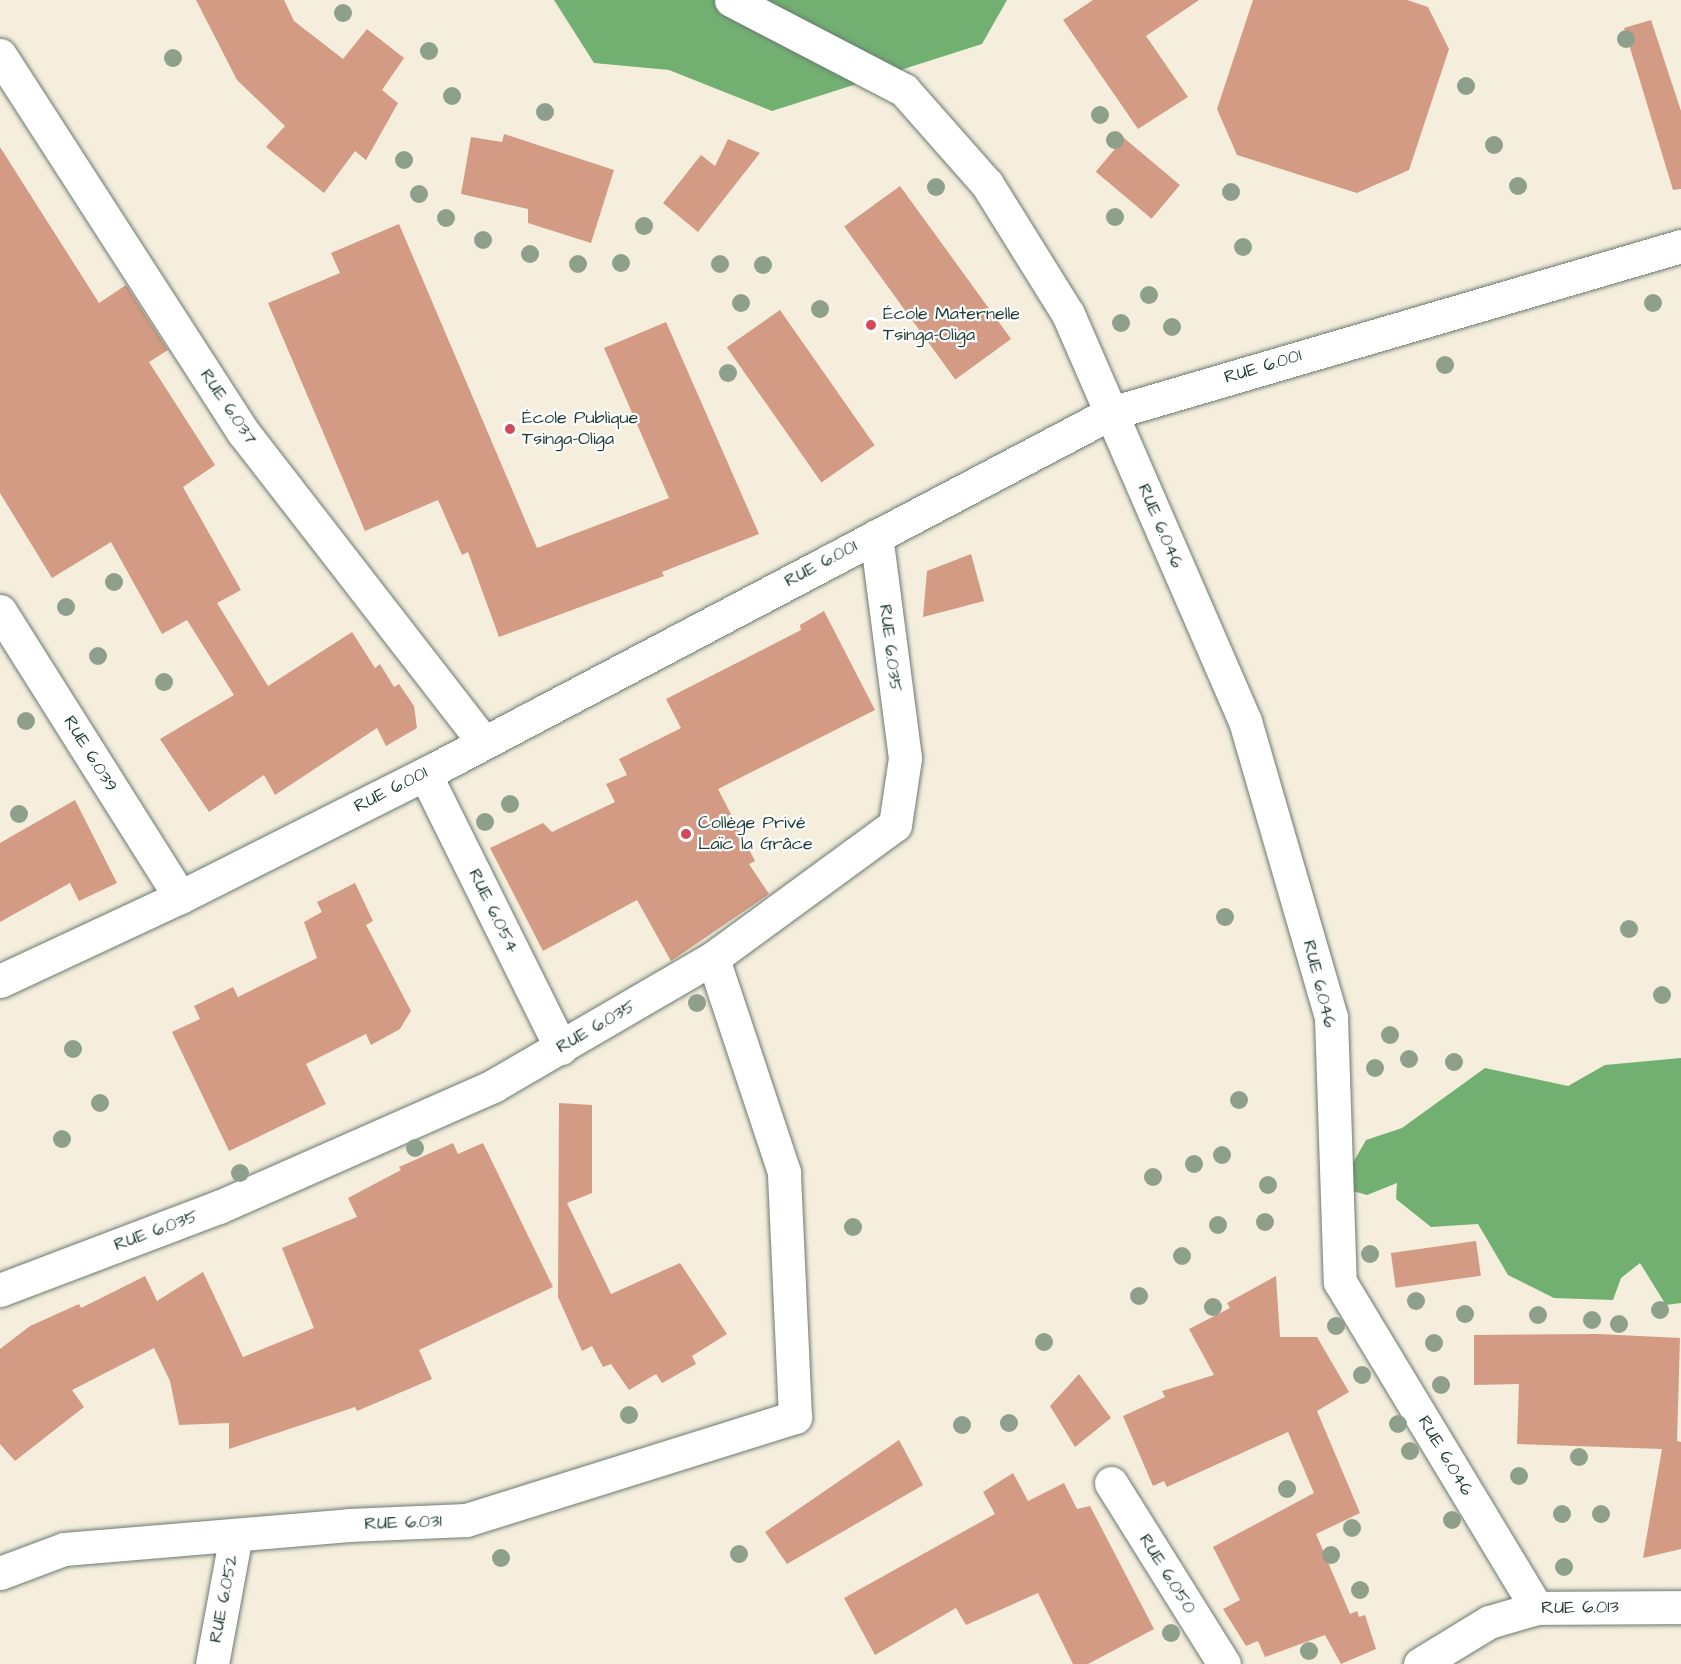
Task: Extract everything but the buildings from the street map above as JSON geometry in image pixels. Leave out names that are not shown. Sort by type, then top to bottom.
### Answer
[{"type":"street","name":"RUE 6.046","points":[[731,0],[904,90],[987,184],[1068,314],[1245,721],[1331,1017],[1340,1282],[1537,1608]]},
{"type":"street","name":"RUE 6.037","points":[[0,55],[243,432],[483,741]]},
{"type":"street","name":"RUE 6.001","points":[[0,981],[180,897],[425,774],[483,741],[1111,413],[1681,246]]},
{"type":"street","name":"RUE 6.035","points":[[0,1290],[219,1207],[493,1086],[713,958],[895,825],[905,758],[876,536]]},
{"type":"street","name":"RUE 6.039","points":[[0,610],[180,897]]},
{"type":"street","name":"RUE 6.054","points":[[425,774],[561,1048]]},
{"type":"street","name":"RUE 6.031","points":[[0,1573],[64,1549],[236,1534],[466,1520],[795,1417],[784,1172],[713,958]]},
{"type":"street","name":"RUE 6.050","points":[[1111,1484],[1224,1664]]},
{"type":"street","name":"RUE 6.052","points":[[212,1664],[236,1534]]},
{"type":"street","name":"RUE 6.013","points":[[1420,1664],[1490,1622],[1537,1608],[1681,1607]]},
{"type":"green space","points":[[554,0],[1007,0],[982,44],[772,111],[669,70],[594,63]]},
{"type":"green space","points":[[1681,1058],[1681,1303],[1666,1305],[1640,1263],[1621,1278],[1613,1300],[1554,1298],[1508,1275],[1478,1224],[1431,1227],[1396,1199],[1397,1183],[1367,1195],[1349,1190],[1345,1177],[1366,1140],[1402,1128],[1485,1068],[1568,1086],[1605,1065]]},
{"type":"place","name":"École Maternelle Tsinga-Oliga","points":[[871,325]]},
{"type":"place","name":"École Publique Tsinga-Oliga","points":[[510,429]]},
{"type":"place","name":"Collège Privé Laïc la Grâce","points":[[686,834]]}]
